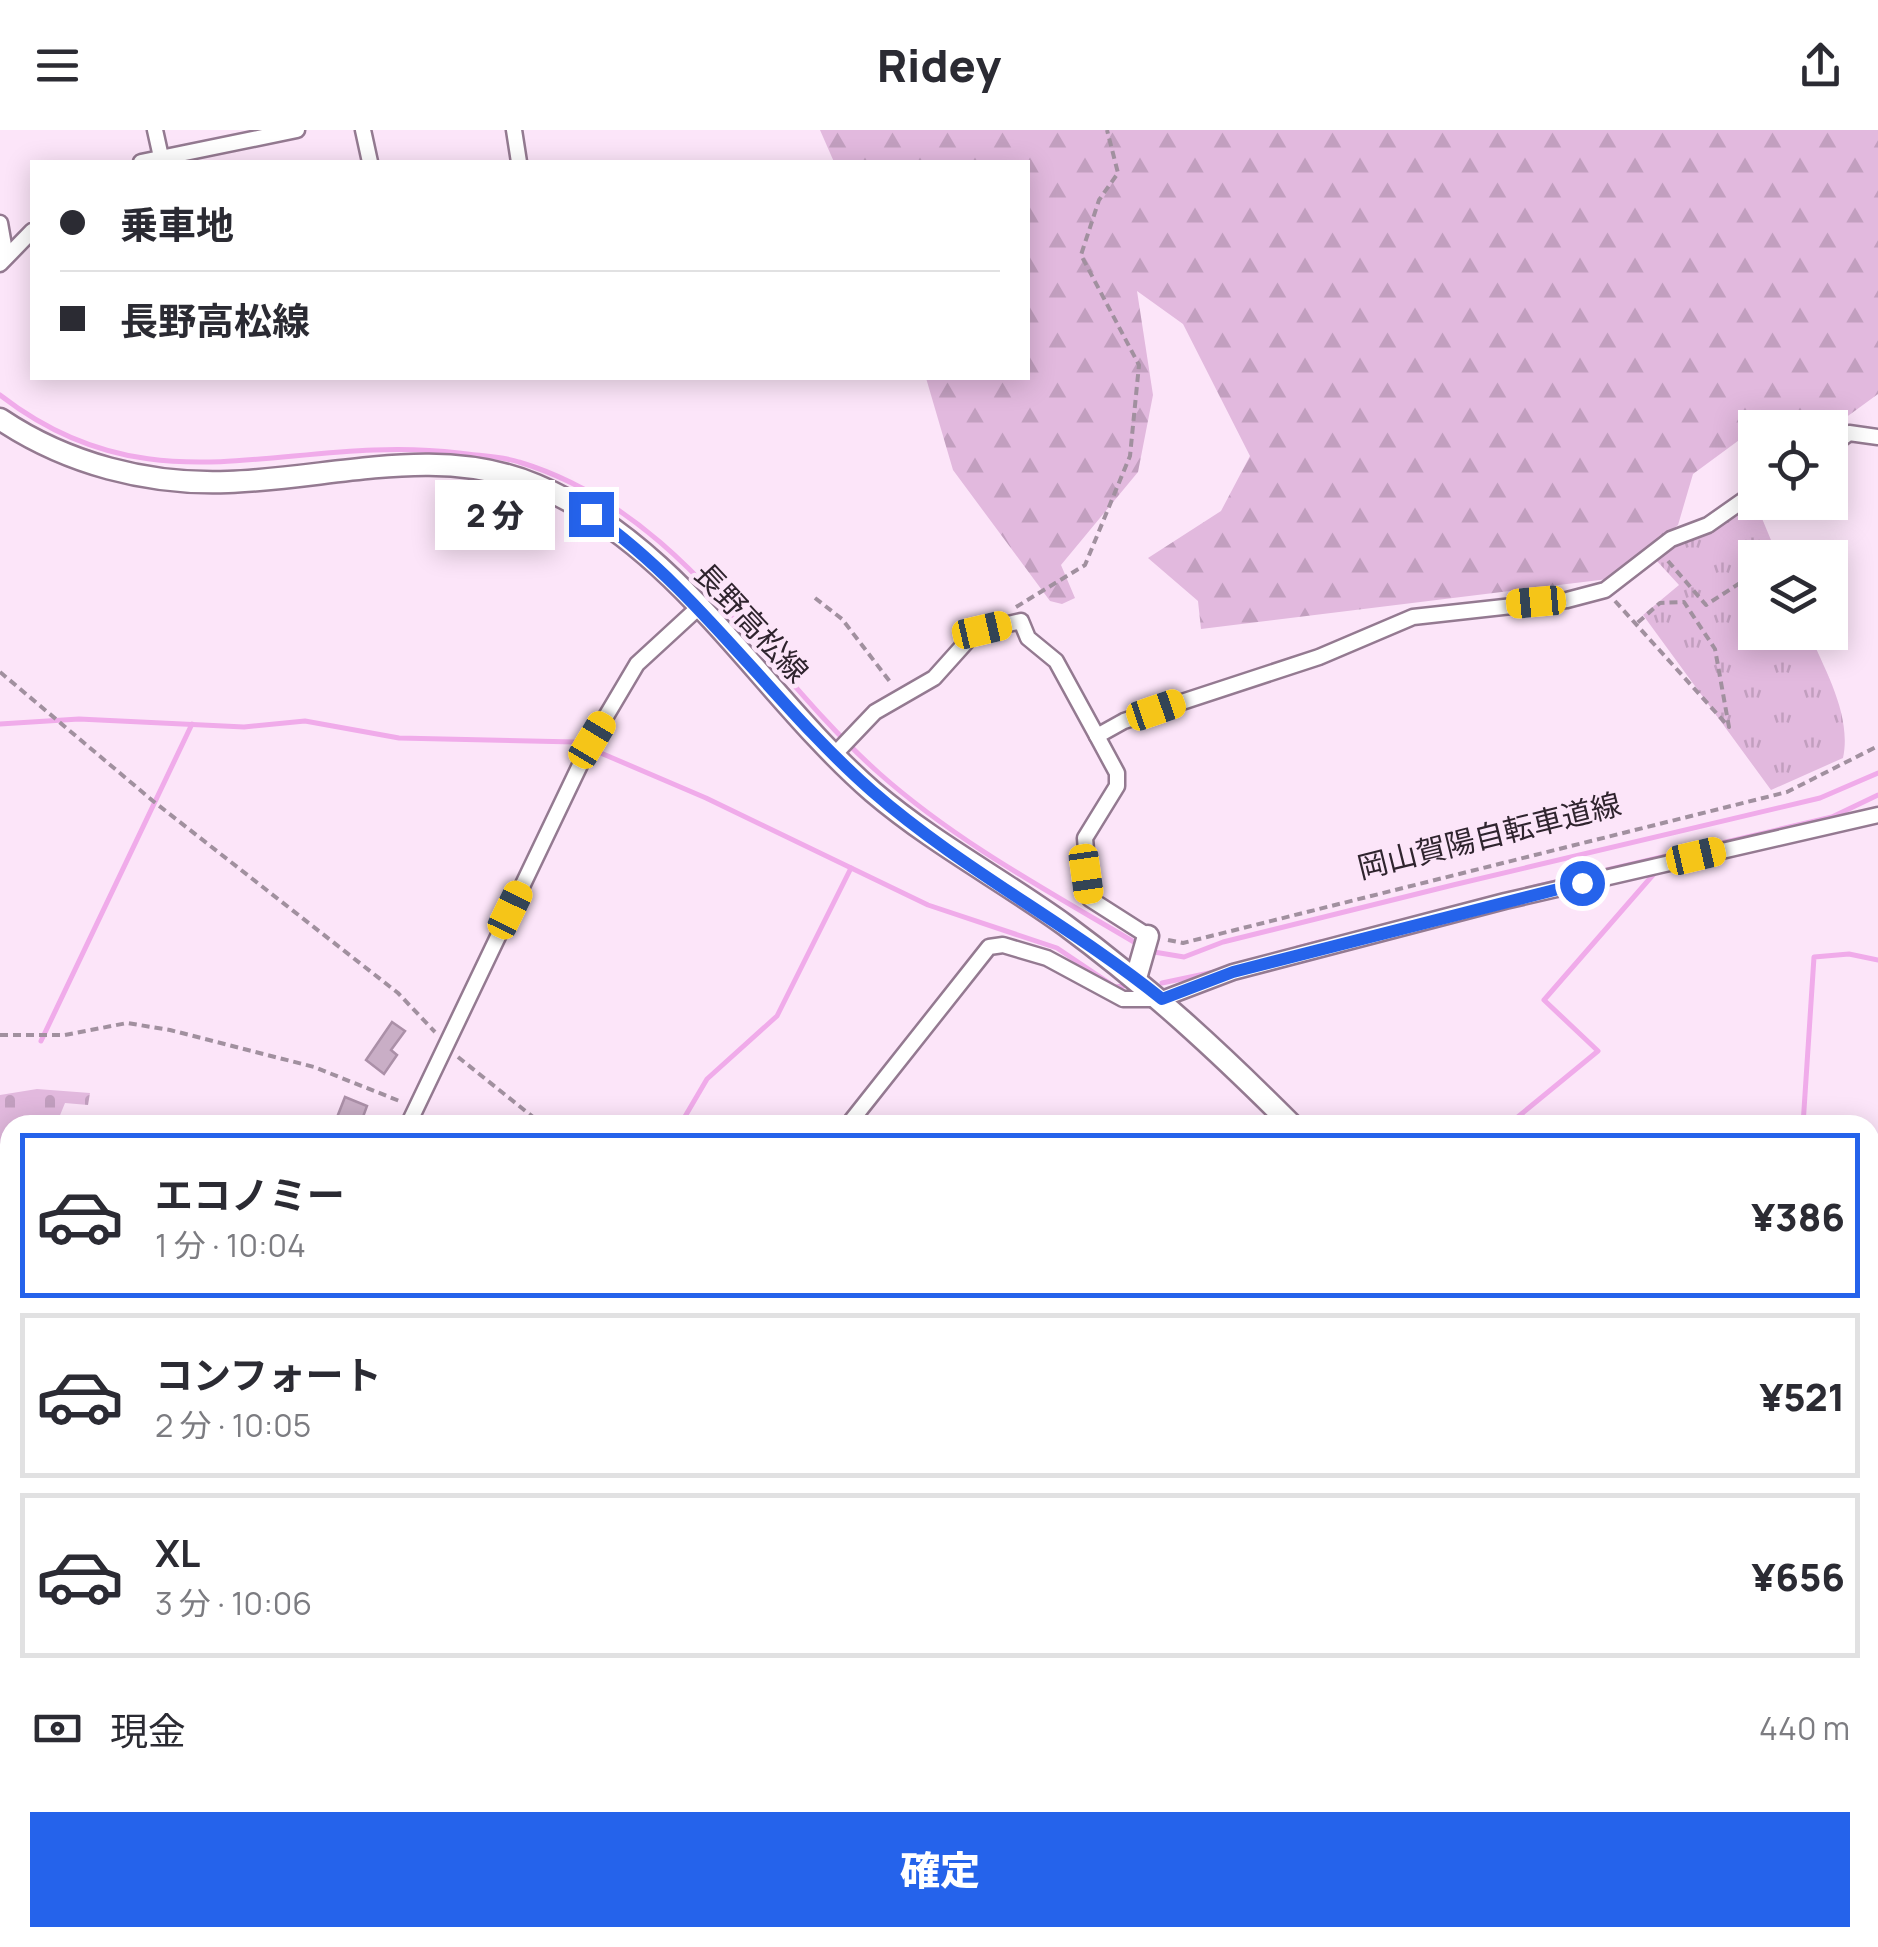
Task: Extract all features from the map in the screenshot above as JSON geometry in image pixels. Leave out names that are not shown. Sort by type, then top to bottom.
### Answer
[{"type":"main road","name":"長野高松線","points":[[0,418],[79,461],[148,478],[228,482],[403,465],[461,467],[535,484],[633,544],[841,747],[900,815],[1143,953],[1162,999],[1282,1115]]},
{"type":"street","points":[[155,130],[161,157]]},
{"type":"street","points":[[149,160],[298,130]]},
{"type":"street","points":[[363,130],[370,160]]},
{"type":"street","points":[[514,130],[519,160]]},
{"type":"street","points":[[0,223],[3,260]]},
{"type":"street","points":[[3,260],[30,233]]},
{"type":"street","points":[[1848,434],[1878,437]]},
{"type":"street","points":[[1097,736],[1124,721],[1319,657],[1413,617],[1567,600],[1606,590],[1671,539],[1708,525],[1738,504]]},
{"type":"street","points":[[412,1115],[592,740],[637,664],[699,607]]},
{"type":"street","points":[[841,747],[875,712],[934,678],[969,639],[982,630],[1020,621],[1028,638],[1056,661],[1117,773],[1116,786],[1085,838],[1090,899],[1143,953]]},
{"type":"street","points":[[856,1115],[989,947],[1002,945],[1048,958],[1123,999],[1162,999],[1233,972],[1661,864],[1878,816]]},
{"type":"path","points":[[1020,621],[1015,605],[1084,565],[1130,456],[1139,364],[1080,256],[1099,200],[1118,173],[1106,130]]},
{"type":"path","points":[[1658,550],[1706,604],[1738,584]]},
{"type":"path","points":[[1606,590],[1636,624],[1663,654],[1730,727],[1715,649],[1684,602],[1660,603],[1636,624]]},
{"type":"path","points":[[815,598],[842,620],[883,677]]},
{"type":"path","points":[[0,672],[156,803],[398,993],[445,1046],[531,1115]]},
{"type":"path","name":"岡山賀陽自転車道線","points":[[1143,953],[1787,792],[1878,746]]},
{"type":"path","points":[[0,1035],[44,1035],[127,1023],[170,1030],[314,1067],[414,1108]]},
{"type":"green space","points":[[820,130],[1878,130],[1878,394],[1848,416],[1848,410],[1738,410],[1738,441],[1693,474],[1678,525],[1608,579],[1201,629],[1198,601],[1148,558],[1221,511],[1250,456],[1183,324],[1137,291],[1153,395],[1138,472],[1061,565],[1075,598],[1062,604],[1050,601],[953,470],[927,380],[1030,380],[1030,160],[833,160]]},
{"type":"green space","points":[[1738,515],[1738,520],[1763,520],[1771,540],[1738,540],[1738,650],[1816,650],[1844,726],[1843,758],[1771,790],[1643,615],[1679,585],[1656,560],[1669,545],[1709,533]]},
{"type":"green space","points":[[37,1089],[90,1093],[88,1105],[65,1103],[60,1115],[0,1115],[0,1095]]},
{"type":"building","points":[[392,1022],[405,1031],[391,1050],[397,1055],[384,1074],[366,1060]]},
{"type":"building","points":[[345,1097],[367,1106],[364,1115],[338,1115]]},
{"type":"waterway","points":[[0,395],[57,431],[113,452],[169,461],[224,462],[397,449],[497,457],[577,485],[628,517],[674,554],[837,732],[910,799],[1005,866],[1139,945]]},
{"type":"waterway","points":[[0,724],[79,719],[244,727],[305,721],[399,738],[575,742],[706,798],[928,905],[1057,948],[1115,987],[1124,986]]},
{"type":"waterway","points":[[41,1041],[192,724]]},
{"type":"waterway","points":[[1148,951],[1184,957],[1223,942],[1820,798],[1878,773]]},
{"type":"waterway","points":[[1534,887],[1832,817],[1878,795]]},
{"type":"waterway","points":[[686,1115],[707,1079],[777,1016],[851,868]]},
{"type":"waterway","points":[[1520,1115],[1598,1051],[1544,1000],[1659,868]]},
{"type":"waterway","points":[[1297,948],[1320,942]]},
{"type":"waterway","points":[[1804,1115],[1814,957],[1849,954],[1878,960]]},
{"type":"waterway","points":[[1162,983],[1214,972]]},
{"type":"route","points":[[591,514],[633,544],[670,578],[834,755],[900,815],[964,862],[1060,922],[1162,999],[1233,972],[1582,883]]}]
